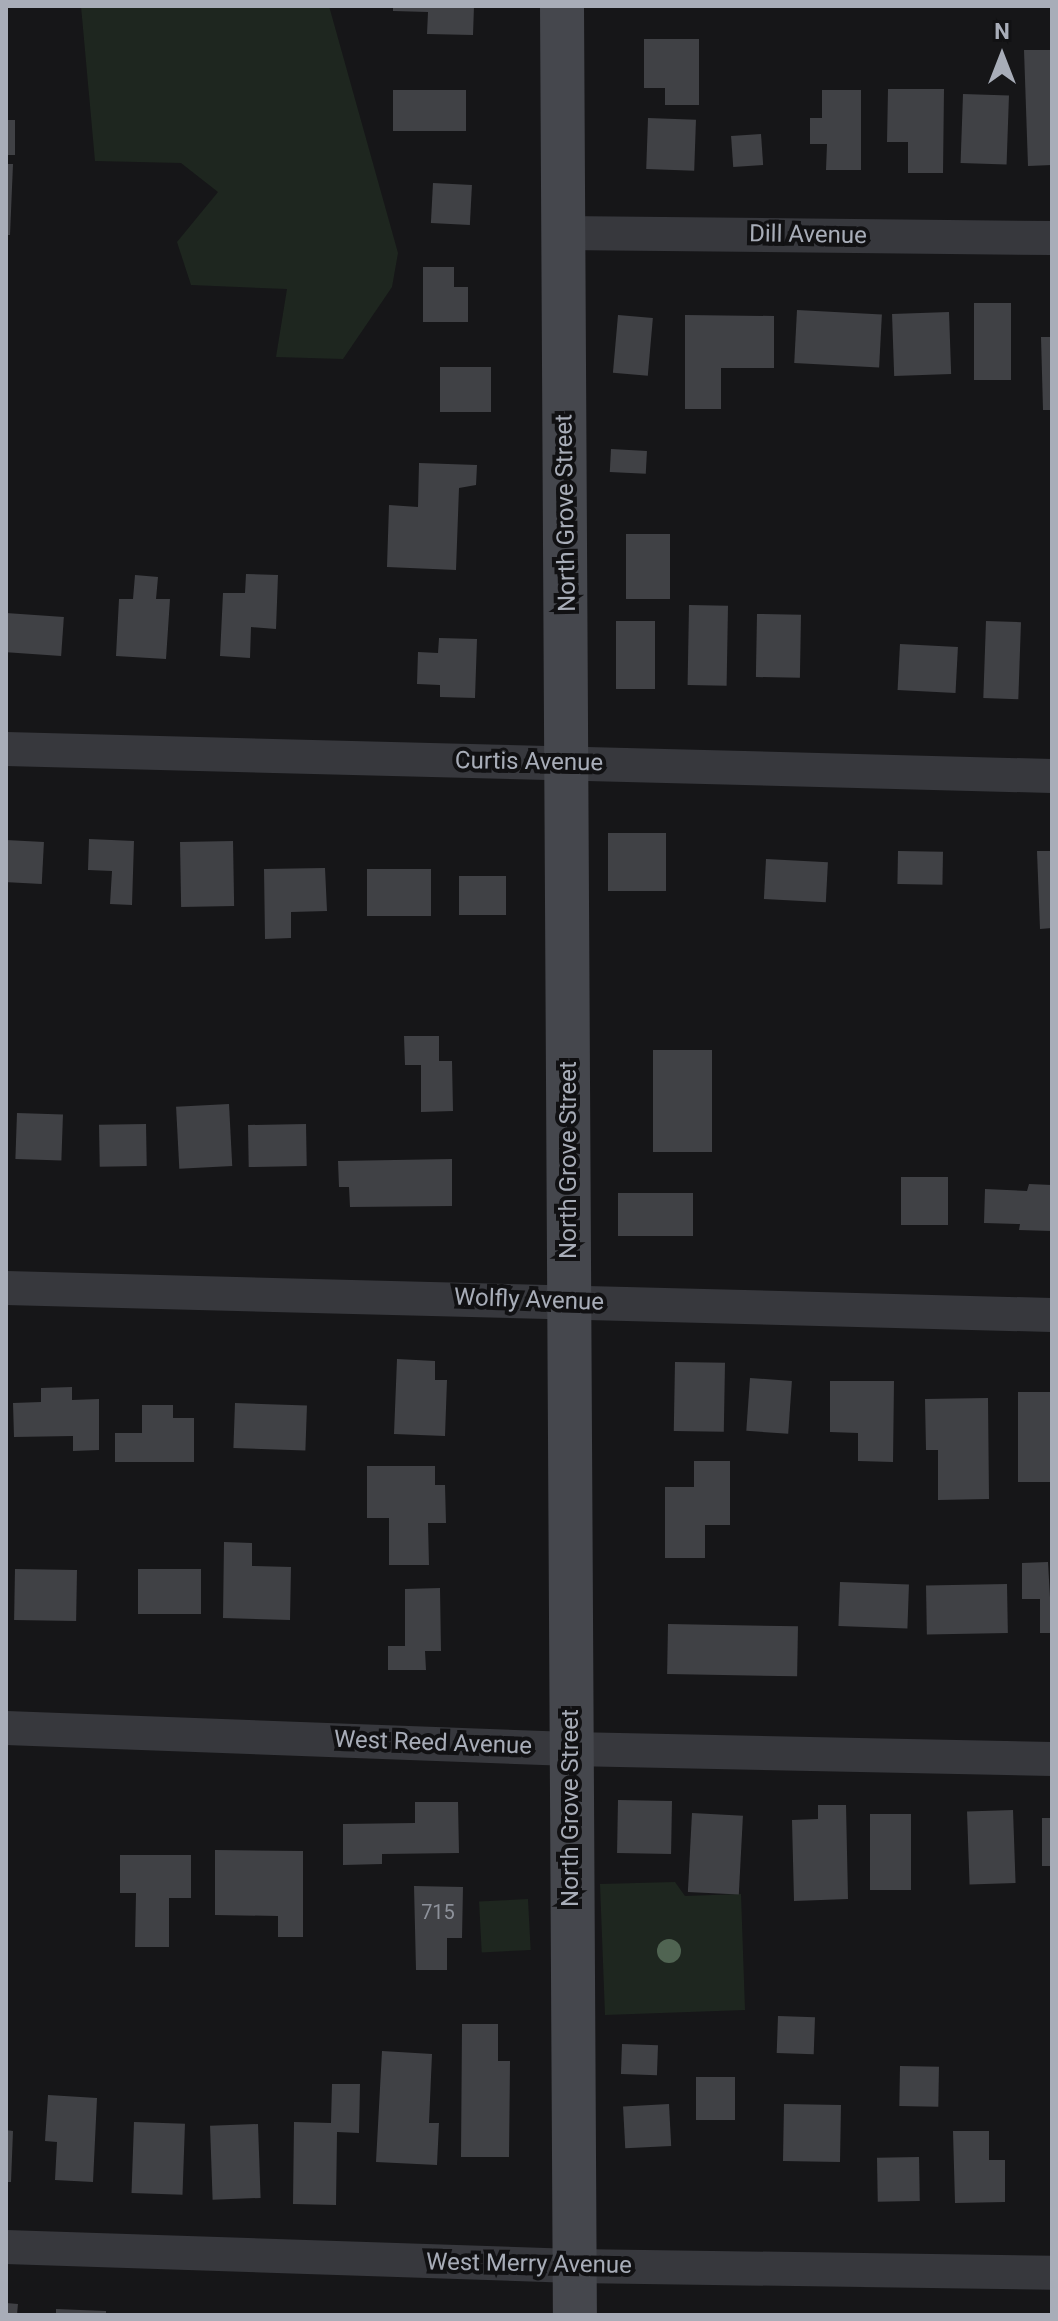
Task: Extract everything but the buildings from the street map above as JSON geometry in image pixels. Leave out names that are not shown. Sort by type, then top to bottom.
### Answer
[{"type":"street","name":"North Grove Street","points":[[562,6],[575,2315]]},
{"type":"street","name":"Dill Avenue","points":[[563,233],[1052,238]]},
{"type":"street","name":"Curtis Avenue","points":[[6,749],[1052,776]]},
{"type":"street","name":"Wolfly Avenue","points":[[6,1288],[569,1300],[1052,1315]]},
{"type":"street","name":"West Reed Avenue","points":[[6,1728],[571,1749],[1052,1759]]},
{"type":"street","name":"West Merry Avenue","points":[[6,2247],[575,2266],[1052,2273]]},
{"type":"shaded area","points":[[81,6],[329,6],[398,253],[392,287],[343,359],[276,357],[287,289],[191,285],[177,242],[218,192],[181,163],[95,161]]},
{"type":"shaded area","points":[[675,1882],[685,1896],[741,1894],[745,2010],[605,2015],[600,1884]]},
{"type":"shaded area","points":[[528,1899],[531,1950],[482,1952],[479,1902]]}]
